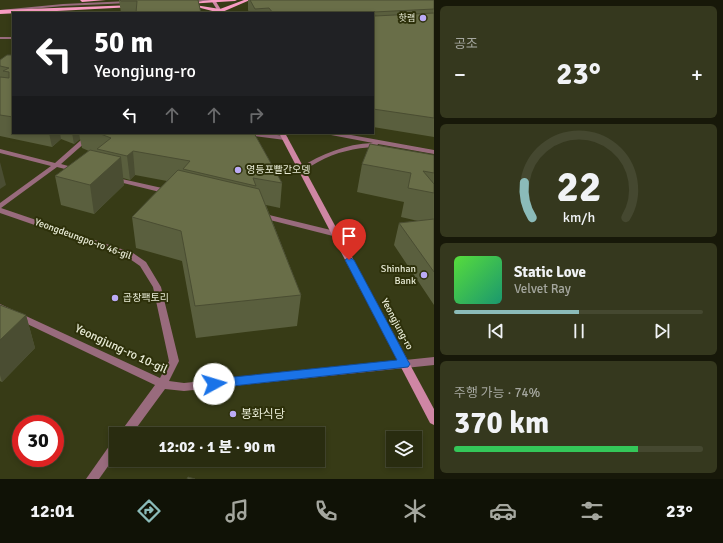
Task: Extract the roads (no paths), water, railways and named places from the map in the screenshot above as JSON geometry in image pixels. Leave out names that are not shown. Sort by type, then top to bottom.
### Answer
[{"type":"main road","points":[[0,6],[104,0]]},
{"type":"main road","points":[[213,0],[220,12]]},
{"type":"main road","points":[[235,0],[213,0],[184,4],[220,12],[248,0]]},
{"type":"main road","points":[[0,12],[138,3]]},
{"type":"main road","name":"Yeongjung-ro","points":[[284,135],[434,420]]},
{"type":"street","points":[[193,0],[213,0]]},
{"type":"street","points":[[0,38],[12,38]]},
{"type":"street","points":[[0,206],[56,165],[92,134]]},
{"type":"street","points":[[266,134],[284,135]]},
{"type":"street","points":[[338,134],[384,144],[434,152]]},
{"type":"street","points":[[301,169],[316,159],[336,150],[365,145],[384,144]]},
{"type":"street","points":[[0,151],[87,172]]},
{"type":"street","points":[[102,176],[178,195]]},
{"type":"street","name":"Yeongdeungpo-ro 46-gil","points":[[0,210],[130,255],[143,264],[158,287],[174,361],[162,384],[130,427]]},
{"type":"street","points":[[253,213],[336,234]]},
{"type":"street","name":"Yeongjung-ro 10-gil","points":[[0,307],[162,384],[184,387],[434,361]]},
{"type":"street","points":[[92,479],[109,456]]},
{"type":"place","name":"핫램","points":[[423,18]]},
{"type":"place","name":"영등포빨간오뎅","points":[[238,170]]},
{"type":"place","name":"Shinhan Bank","points":[[424,275]]},
{"type":"place","name":"곱창팩토리","points":[[115,298]]},
{"type":"place","name":"봉화식당","points":[[233,414]]}]
